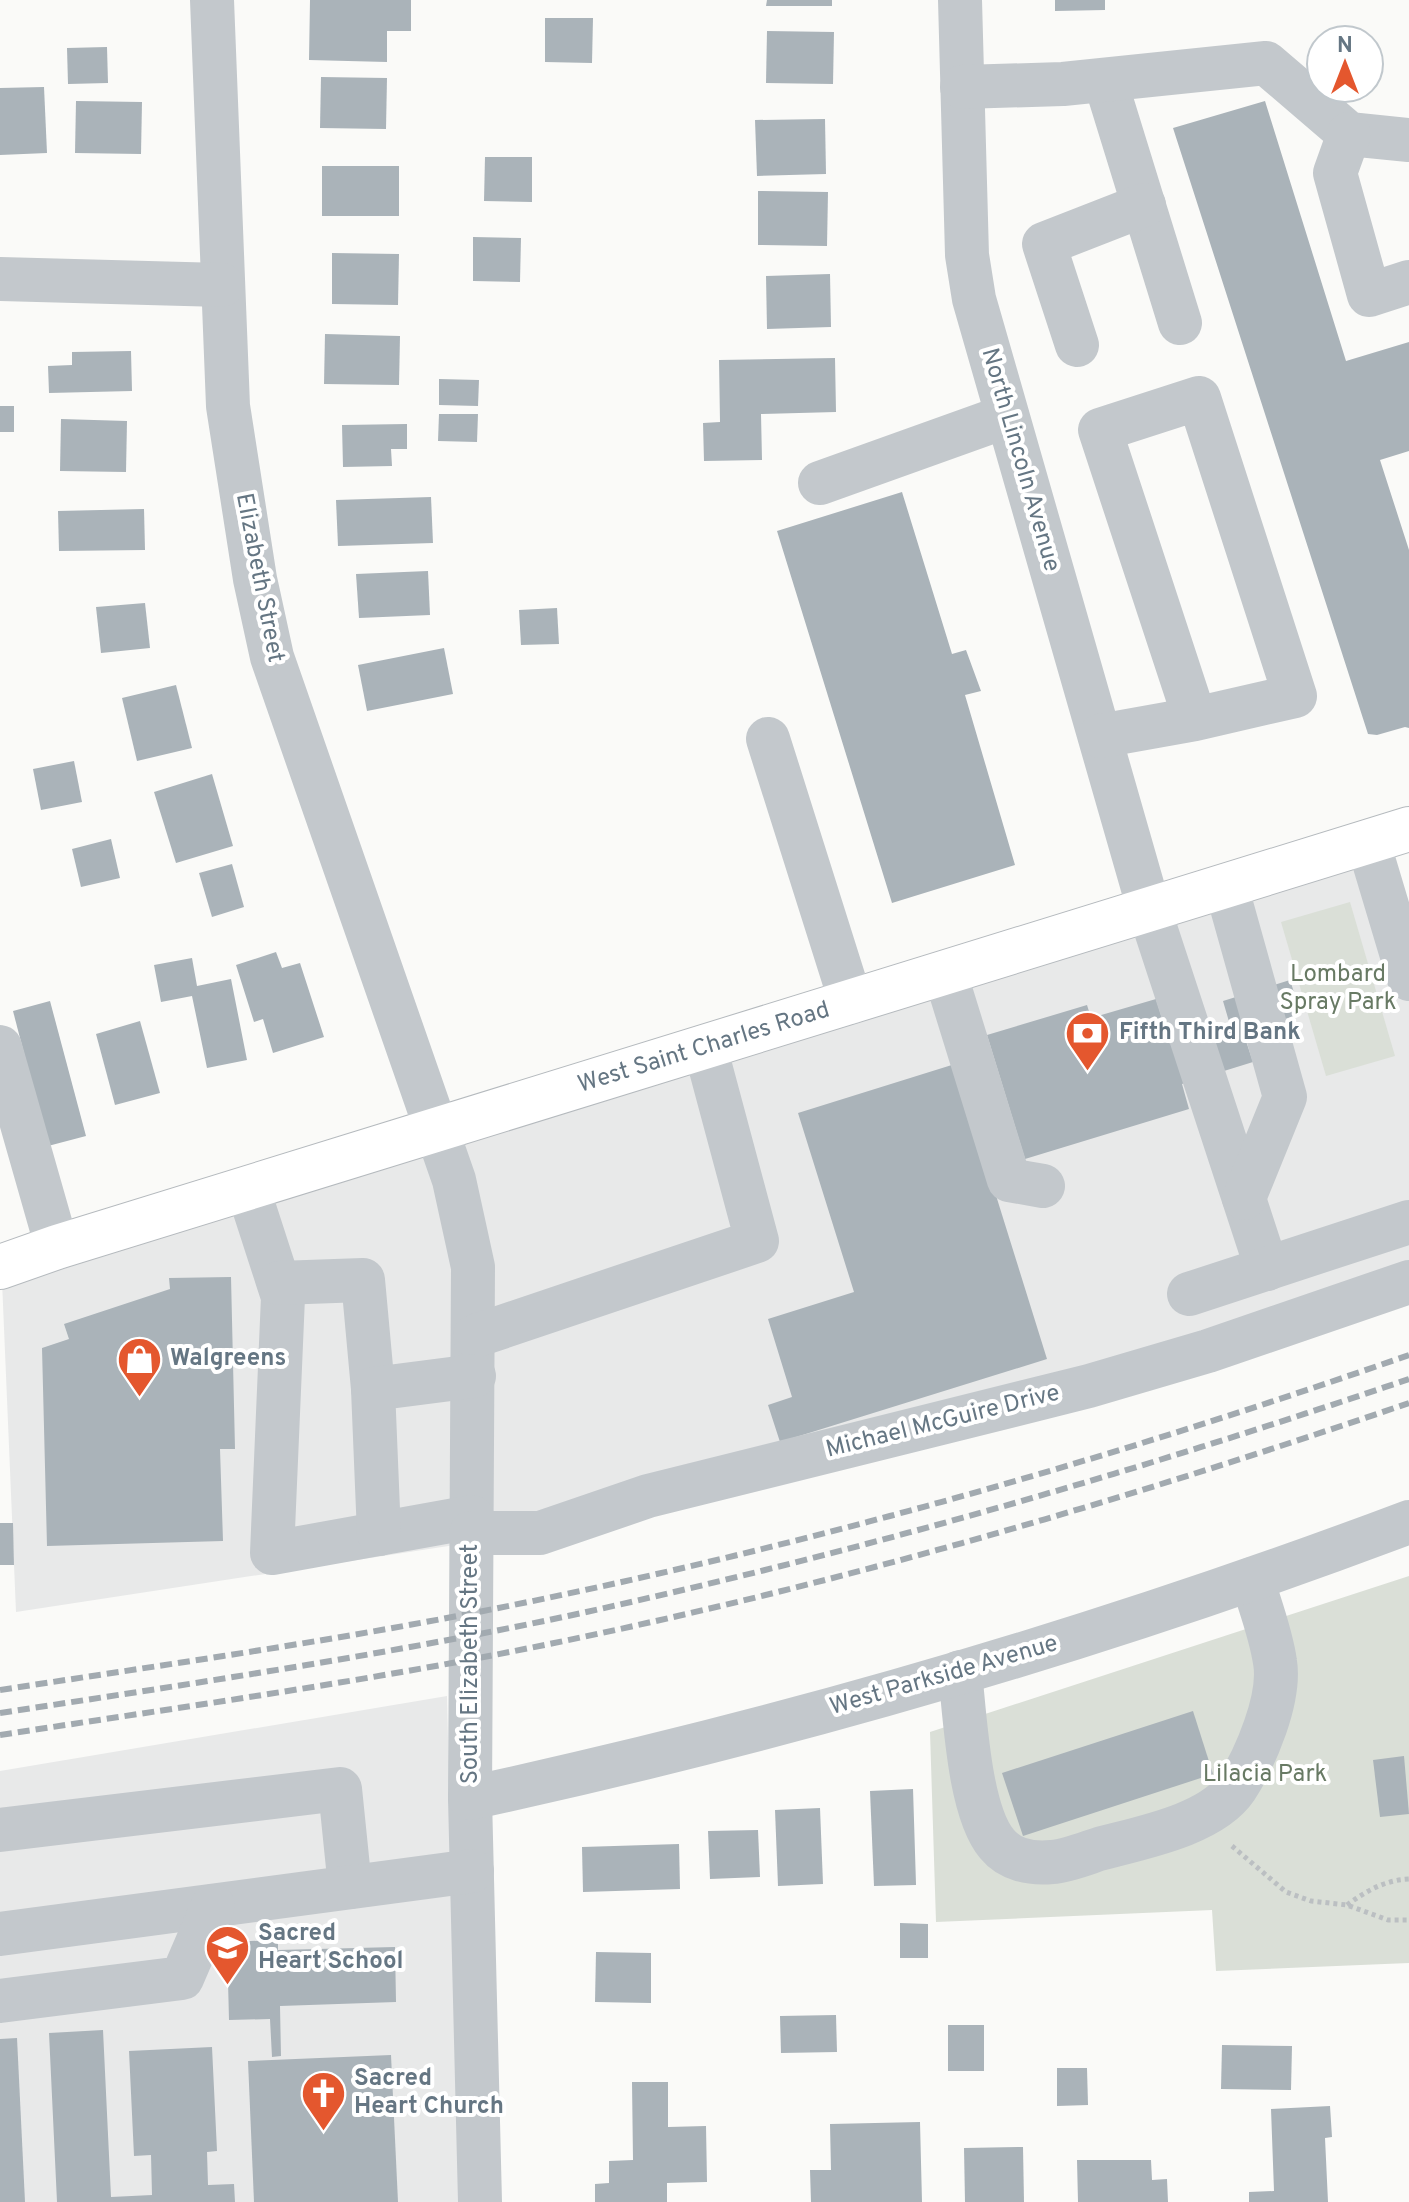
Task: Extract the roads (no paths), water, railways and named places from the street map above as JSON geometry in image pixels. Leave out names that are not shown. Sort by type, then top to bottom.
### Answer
[{"type":"main road","name":"West Saint Charles Road","points":[[0,1267],[1409,829]]},
{"type":"street","name":"Elizabeth Street","points":[[212,0],[228,406],[255,579],[272,657],[438,1131]]},
{"type":"street","name":"North Lincoln Avenue","points":[[960,0],[967,255],[974,299],[1149,909],[1267,1269]]},
{"type":"street","points":[[962,87],[1063,84],[1266,63],[1349,134],[1409,140]]},
{"type":"street","points":[[1105,80],[1180,323]]},
{"type":"street","points":[[1349,134],[1335,173],[1369,295],[1409,282]]},
{"type":"street","points":[[1077,345],[1044,244],[1144,205]]},
{"type":"street","points":[[0,279],[222,285]]},
{"type":"street","points":[[1100,736],[1195,719],[1295,696],[1199,398],[1100,430],[1195,719]]},
{"type":"street","points":[[820,483],[1007,416]]},
{"type":"street","points":[[768,739],[851,1002]]},
{"type":"street","points":[[1368,842],[1409,979]]},
{"type":"street","points":[[1226,886],[1285,1097],[1244,1198]]},
{"type":"street","points":[[945,973],[1009,1180],[1043,1186]]},
{"type":"street","points":[[0,1047],[57,1247]]},
{"type":"street","points":[[373,1389],[474,1356],[757,1241],[705,1047]]},
{"type":"street","name":"South Elizabeth Street","points":[[438,1131],[454,1180],[473,1267],[470,1798],[480,2202]]},
{"type":"street","points":[[248,1189],[279,1283],[363,1280],[373,1389],[379,1534]]},
{"type":"street","points":[[1189,1294],[1409,1222]]},
{"type":"street","name":"Michael McGuire Drive","points":[[279,1283],[283,1297],[272,1553],[379,1534],[472,1525],[540,1533],[648,1496],[1104,1381],[1208,1351],[1409,1282]]},
{"type":"street","name":"West Parkside Avenue","points":[[470,1798],[854,1703],[1068,1641],[1409,1522]]},
{"type":"street","points":[[960,1672],[968,1751],[983,1820],[994,1841],[1006,1854],[1026,1861],[1054,1862],[1177,1827],[1213,1809],[1234,1791],[1252,1760],[1276,1691],[1276,1663],[1252,1579]]},
{"type":"street","points":[[0,1830],[340,1789],[350,1887]]},
{"type":"street","points":[[0,1934],[472,1871]]},
{"type":"street","points":[[0,2001],[182,1978],[213,1906]]},
{"type":"railway","points":[[0,1690],[410,1625],[707,1562],[1061,1468],[1409,1355]]},
{"type":"railway","points":[[0,1713],[427,1644],[675,1592],[992,1510],[1201,1447],[1409,1379]]},
{"type":"railway","points":[[0,1735],[410,1671],[706,1609],[825,1580],[1060,1515],[1409,1403]]},
{"type":"place","name":"Fifth Third Bank","points":[[1088,1072]]},
{"type":"place","name":"Walgreens","points":[[139,1398]]},
{"type":"place","name":"Sacred Heart School","points":[[227,1987]]},
{"type":"place","name":"Sacred Heart Church","points":[[323,2132]]},
{"type":"park label","name":"Lombard Spray Park","points":[[1338,989]]},
{"type":"park label","name":"Lilacia Park","points":[[1265,1775]]}]
